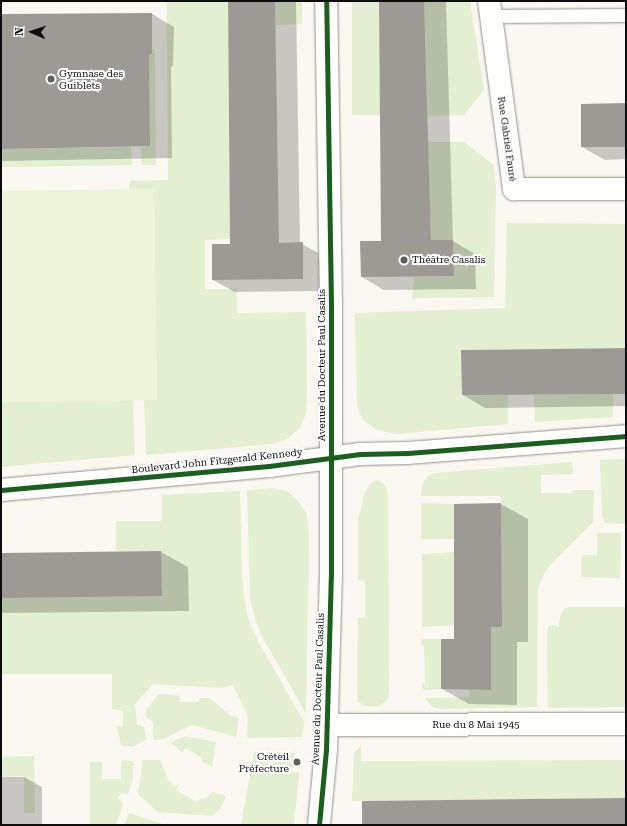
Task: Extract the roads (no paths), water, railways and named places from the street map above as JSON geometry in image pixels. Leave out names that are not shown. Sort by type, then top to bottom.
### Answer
[{"type":"street","name":"Avenue du Docteur Paul Casalis","points":[[319,825],[326,725],[331,576],[331,313],[326,1]]},
{"type":"street","name":"Rue Gabriel Fauré","points":[[490,8],[514,189],[626,189]]},
{"type":"street","name":"Boulevard John Fitzgerald Kennedy","points":[[1,490],[269,466],[360,454],[407,453],[626,436]]},
{"type":"street","name":"Rue du 8 Mai 1945","points":[[326,725],[626,724]]},
{"type":"lane","points":[[490,8],[626,15]]},
{"type":"place","name":"Gymnase des Guiblets","points":[[51,79]]},
{"type":"place","name":"Théâtre Casalis","points":[[404,260]]},
{"type":"place","name":"Créteil Préfecture","points":[[297,762]]}]
